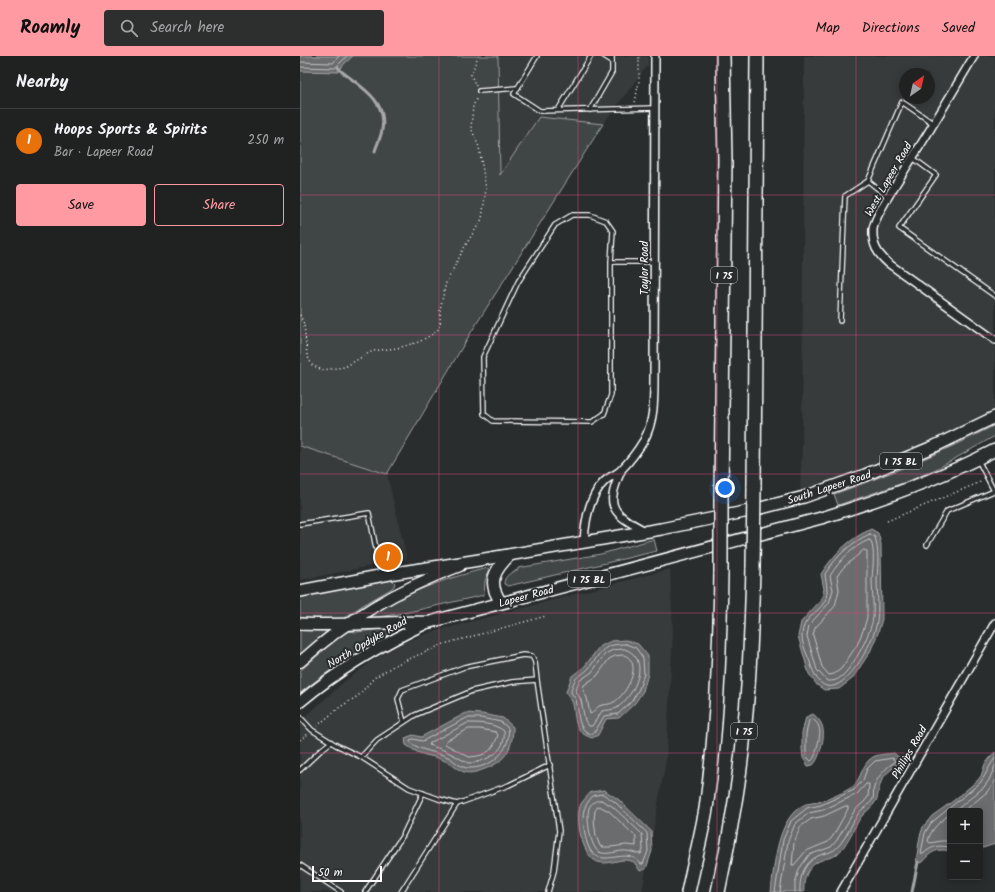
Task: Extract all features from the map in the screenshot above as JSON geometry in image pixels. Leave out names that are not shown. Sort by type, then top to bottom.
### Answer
[{"type":"highway","name":"I 75","points":[[688,892],[705,810],[712,762],[718,688],[722,495],[725,160],[724,56]]},
{"type":"highway","name":"I 75","points":[[718,892],[736,796],[744,730],[751,640],[754,487],[757,56]]},
{"type":"main road","name":"South Lapeer Road","points":[[647,532],[749,511],[804,497],[865,475],[941,443],[995,417]]},
{"type":"main road","name":"I 75 BL","points":[[977,459],[995,450]]},
{"type":"main road","name":"Lapeer Road","points":[[300,624],[346,625],[430,622],[748,536],[821,518],[895,494],[937,478],[977,459]]},
{"type":"main road","name":"I 75 BL","points":[[300,591],[381,575],[647,532]]},
{"type":"main road","points":[[501,602],[493,583],[498,569],[510,555]]},
{"type":"main road","name":"North Opdyke Road","points":[[300,662],[318,646],[375,605],[422,581],[473,561]]},
{"type":"main road","name":"North Opdyke Road","points":[[300,702],[328,679],[358,659],[430,622]]},
{"type":"street","name":"Taylor Road","points":[[647,532],[620,516],[615,508],[612,495],[621,471],[641,446],[652,417],[654,387],[655,56]]},
{"type":"street","name":"West Lapeer Road","points":[[974,56],[934,124],[888,197],[873,228],[874,246],[878,254],[888,263],[995,340]]},
{"type":"street","name":"Taylor Road","points":[[584,542],[587,517],[593,498],[607,478],[621,471]]},
{"type":"street","name":"Phillips Road","points":[[841,892],[995,623]]},
{"type":"lane","points":[[537,56],[514,94],[540,111],[655,108]]},
{"type":"lane","points":[[558,110],[591,56]]},
{"type":"lane","points":[[604,56],[612,61]]},
{"type":"lane","points":[[590,110],[612,72],[612,56]]},
{"type":"lane","points":[[479,91],[518,88]]},
{"type":"lane","points":[[840,321],[845,196],[868,181],[902,102],[934,124]]},
{"type":"lane","points":[[913,158],[936,175],[899,228],[995,296]]},
{"type":"lane","points":[[868,181],[888,197]]},
{"type":"lane","points":[[572,215],[590,215],[606,221],[613,231],[611,262],[611,395],[604,414],[592,422],[493,421],[484,414],[483,357],[518,282],[555,225],[572,215]]},
{"type":"lane","points":[[611,262],[655,262]]},
{"type":"lane","points":[[927,545],[947,511],[994,491],[977,459]]},
{"type":"lane","points":[[300,524],[369,513],[381,575]]},
{"type":"lane","points":[[404,722],[398,699],[402,690],[464,667],[523,656],[532,656],[535,662],[559,831],[554,871],[548,892]]},
{"type":"lane","points":[[361,757],[377,740],[415,714],[472,691],[512,682],[537,680]]},
{"type":"lane","points":[[300,717],[312,730],[331,742],[361,757],[409,788],[457,804],[509,785],[550,765]]},
{"type":"lane","points":[[300,770],[331,742]]},
{"type":"lane","points":[[365,892],[403,835],[423,793]]},
{"type":"lane","points":[[401,892],[457,804]]},
{"type":"lane","points":[[300,865],[341,892]]},
{"type":"path","points":[[300,315],[304,324],[307,355],[312,366],[322,370],[345,368],[365,354],[373,351],[397,348],[419,342],[436,332],[440,327],[440,309],[446,283],[465,246],[482,219],[486,189],[479,147],[471,128],[473,106],[479,91],[471,75],[478,56]]},
{"type":"path","points":[[634,109],[639,81],[639,56]]},
{"type":"path","points":[[887,521],[987,479]]},
{"type":"path","points":[[318,725],[340,707],[358,696],[374,678],[411,657],[444,644],[546,616]]},
{"type":"path","points":[[300,740],[306,735]]},
{"type":"shaded area","points":[[300,56],[498,56],[500,175],[539,117],[603,124],[470,334],[387,474],[300,446]]},
{"type":"shaded area","points":[[498,56],[648,56],[648,65],[603,124],[539,117],[500,176]]},
{"type":"shaded area","points":[[804,56],[995,56],[995,411],[923,447],[800,491],[802,447]]},
{"type":"shaded area","points":[[995,425],[995,436],[940,467],[909,481],[838,505],[834,494],[916,462]]},
{"type":"shaded area","points":[[300,446],[387,474],[407,559],[300,580]]},
{"type":"shaded area","points":[[654,539],[657,551],[508,586],[504,584],[504,581],[510,573],[518,570],[518,568],[601,554]]},
{"type":"shaded area","points":[[488,568],[489,570],[485,581],[484,595],[404,613],[371,618],[369,617],[398,599],[427,587],[457,576]]},
{"type":"shaded area","points":[[670,569],[673,632],[666,760],[642,892],[300,892],[300,721],[345,681],[379,656],[403,643],[432,632]]},
{"type":"shaded area","points":[[389,579],[395,583],[391,589],[341,620],[300,618],[300,596]]},
{"type":"shaded area","points":[[389,628],[391,634],[344,661],[300,693],[300,671],[345,631],[357,632]]},
{"type":"shaded area","points":[[300,630],[325,631],[326,632],[300,655]]},
{"type":"water","points":[[300,56],[353,56],[338,72],[300,71]]},
{"type":"water","points":[[871,529],[878,533],[881,544],[882,619],[878,633],[870,652],[852,679],[839,689],[824,690],[817,685],[809,674],[798,636],[801,622],[821,600],[824,589],[821,574],[826,567],[849,542]]},
{"type":"water","points":[[626,640],[638,644],[648,656],[648,674],[643,691],[635,703],[619,718],[606,719],[598,735],[592,738],[578,729],[572,702],[566,692],[572,676],[585,666],[599,647],[611,641]]},
{"type":"water","points":[[466,713],[503,718],[513,727],[513,735],[509,749],[496,764],[478,771],[466,773],[446,761],[420,753],[406,745],[405,738],[413,735],[421,737]]},
{"type":"water","points":[[813,714],[822,725],[823,738],[817,759],[813,765],[808,766],[803,758],[802,733],[806,717]]},
{"type":"water","points":[[995,752],[995,844],[983,848],[983,808],[947,808],[947,850],[941,850],[931,853],[920,863],[916,861],[923,827],[932,816],[977,781],[981,776],[985,764]]},
{"type":"water","points":[[894,753],[902,760],[883,778],[876,801],[873,806],[861,817],[840,852],[813,865],[807,873],[804,882],[804,892],[771,892],[779,842],[783,830],[796,810],[806,804],[818,802],[840,794],[855,784],[869,760],[878,755]]},
{"type":"water","points":[[604,790],[618,799],[651,831],[652,851],[646,869],[640,871],[634,862],[627,860],[605,863],[598,862],[592,859],[588,853],[579,827],[579,810],[582,802],[591,792]]},
{"type":"waterway","points":[[338,67],[371,96],[381,111],[383,120],[382,130],[375,151]]},
{"type":"waterway","points":[[912,892],[918,862]]},
{"type":"place","name":"Hoops Sports & Spirits","points":[[388,557]]}]
